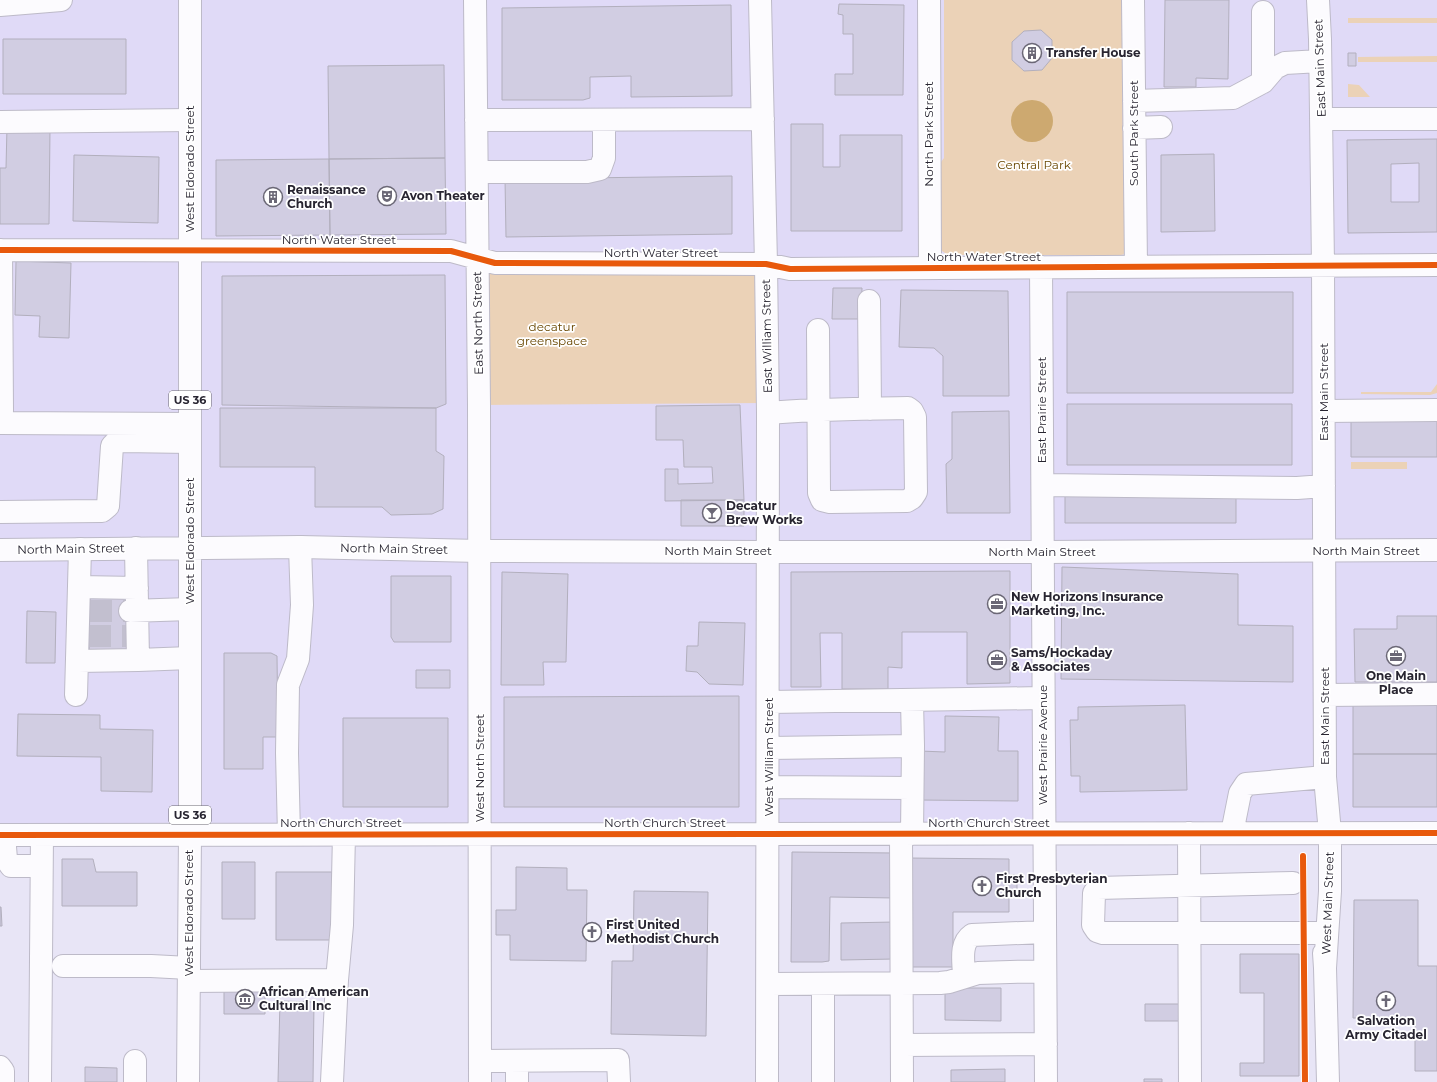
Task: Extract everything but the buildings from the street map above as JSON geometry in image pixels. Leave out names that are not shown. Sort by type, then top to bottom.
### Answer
[{"type":"street","points":[[0,5],[61,0]]},
{"type":"street","name":"West Eldorado Street","points":[[188,1082],[190,834],[190,0]]},
{"type":"street","name":"East North Street","points":[[475,0],[480,551]]},
{"type":"street","name":"East William Street","points":[[760,0],[766,264],[769,552]]},
{"type":"street","name":"North Park Street","points":[[929,0],[930,268]]},
{"type":"street","name":"South Park Street","points":[[1134,0],[1136,267]]},
{"type":"street","name":"East Main Street","points":[[1318,0],[1323,265],[1325,780]]},
{"type":"street","points":[[1263,12],[1263,82]]},
{"type":"street","points":[[1134,102],[1233,98],[1263,82],[1275,68],[1285,63],[1320,61]]},
{"type":"street","points":[[476,120],[763,119]]},
{"type":"street","points":[[1321,119],[1437,119]]},
{"type":"street","points":[[0,122],[190,120]]},
{"type":"street","points":[[477,172],[587,172],[600,169],[604,158],[604,120]]},
{"type":"street","points":[[1134,128],[1161,127]]},
{"type":"street","points":[[1,250],[1,415]]},
{"type":"street","name":"North Water Street","points":[[1,250],[190,252],[451,251],[495,263],[766,264],[790,269],[1437,265]]},
{"type":"street","name":"East Prairie Street","points":[[1041,267],[1043,552]]},
{"type":"street","points":[[869,301],[870,409]]},
{"type":"street","points":[[768,413],[818,410],[908,408],[912,411],[914,418],[916,492],[912,498],[906,501],[830,502],[822,500],[819,493],[818,410],[818,330]]},
{"type":"street","points":[[1324,404],[1437,397]]},
{"type":"street","points":[[1324,404],[1437,410]]},
{"type":"street","points":[[1,415],[190,426]]},
{"type":"street","points":[[1,415],[135,433],[190,426]]},
{"type":"street","points":[[0,512],[102,511],[108,506],[112,446],[116,442],[135,433]]},
{"type":"street","points":[[1043,485],[1297,488],[1324,486]]},
{"type":"street","points":[[289,834],[287,753],[288,685],[298,659],[302,605],[300,547]]},
{"type":"street","name":"North Main Street","points":[[0,550],[300,547],[480,551],[769,552],[1324,552],[1437,550]]},
{"type":"street","points":[[136,548],[137,588],[134,611],[134,636],[138,660]]},
{"type":"street","points":[[76,695],[78,661],[84,636],[84,611],[79,587],[80,549]]},
{"type":"street","name":"West North Street","points":[[480,551],[480,1072]]},
{"type":"street","name":"West William Street","points":[[767,1082],[769,552]]},
{"type":"street","name":"West Prairie Avenue","points":[[1043,552],[1046,1082]]},
{"type":"street","points":[[79,587],[137,588]]},
{"type":"street","points":[[134,611],[190,609]]},
{"type":"street","points":[[78,661],[190,658]]},
{"type":"street","points":[[1325,695],[1437,694]]},
{"type":"street","points":[[769,702],[1043,698]]},
{"type":"street","points":[[902,1082],[901,983],[907,834],[912,788],[912,700]]},
{"type":"street","points":[[769,748],[913,746]]},
{"type":"street","points":[[1232,833],[1240,793],[1246,784],[1325,780]]},
{"type":"street","name":"West Main Street","points":[[1325,780],[1323,833],[1317,892],[1325,968],[1328,1082]]},
{"type":"street","points":[[768,787],[912,788]]},
{"type":"street","name":"West Main Street","points":[[1323,833],[1330,891],[1325,968]]},
{"type":"street","name":"North Church Street","points":[[2,835],[1437,833]]},
{"type":"street","points":[[40,1082],[42,834]]},
{"type":"street","points":[[332,1082],[337,980],[342,925],[344,834]]},
{"type":"street","points":[[1189,834],[1190,1082]]},
{"type":"street","points":[[2,835],[6,859],[11,866],[41,866]]},
{"type":"street","points":[[1294,883],[1098,888],[1094,893],[1093,925],[1097,931],[1103,933],[1322,933]]},
{"type":"street","points":[[964,977],[964,943],[967,938],[972,935],[1044,932]]},
{"type":"street","points":[[63,966],[151,966],[189,974],[337,980]]},
{"type":"street","points":[[768,984],[823,985],[949,982],[978,973],[1045,971]]},
{"type":"street","points":[[823,985],[823,1082]]},
{"type":"street","points":[[902,1045],[1046,1044]]},
{"type":"street","points":[[480,1072],[517,1061],[618,1060],[618,1082]]},
{"type":"street","points":[[135,1061],[135,1082]]},
{"type":"street","points":[[516,1082],[517,1061]]},
{"type":"street","points":[[0,1067],[3,1071],[3,1082]]},
{"type":"shaded area","points":[[0,0],[1437,0],[1437,822],[0,828]]},
{"type":"shaded area","points":[[1028,100],[1036,100],[1047,106],[1053,117],[1053,125],[1047,136],[1036,142],[1028,142],[1017,136],[1011,125],[1011,117],[1017,106]]},
{"type":"green space","name":"Central Park","points":[[944,0],[1122,0],[1123,158],[1130,167],[1125,254],[948,255],[942,251],[940,247],[938,166],[944,158]]},
{"type":"green space","points":[[1348,18],[1437,18],[1437,23],[1348,23]]},
{"type":"green space","points":[[1437,56],[1437,62],[1358,62],[1358,57]]},
{"type":"green space","points":[[1348,84],[1359,85],[1370,97],[1348,97]]},
{"type":"green space","name":"decatur greenspace","points":[[477,258],[766,264],[768,403],[479,405]]},
{"type":"green space","points":[[1437,384],[1437,393],[1430,395],[1361,394],[1361,392],[1431,392]]},
{"type":"green space","points":[[1351,462],[1407,462],[1407,469],[1351,469]]},
{"type":"tunnel","points":[[90,611],[130,611]]},
{"type":"tunnel","points":[[89,636],[130,636]]},
{"type":"cycle path","points":[[0,250],[451,251],[495,263],[766,264],[790,269],[1437,265]]},
{"type":"cycle path","points":[[0,835],[1437,833]]},
{"type":"cycle path","points":[[1303,856],[1305,1082]]},
{"type":"place","name":"Transfer House","points":[[1032,53]]},
{"type":"place","name":"Avon Theater","points":[[387,196]]},
{"type":"place","name":"Renaissance Church","points":[[273,197]]},
{"type":"place","name":"Decatur Brew Works","points":[[712,513]]},
{"type":"place","name":"New Horizons Insurance Marketing, Inc.","points":[[997,604]]},
{"type":"place","name":"One Main Place","points":[[1396,656]]},
{"type":"place","name":"Sams/Hockaday & Associates","points":[[997,660]]},
{"type":"place","name":"First Presbyterian Church","points":[[982,886]]},
{"type":"place","name":"First United Methodist Church","points":[[592,932]]},
{"type":"place","name":"African American Cultural Inc","points":[[245,999]]},
{"type":"place","name":"Salvation Army Citadel","points":[[1386,1001]]}]
